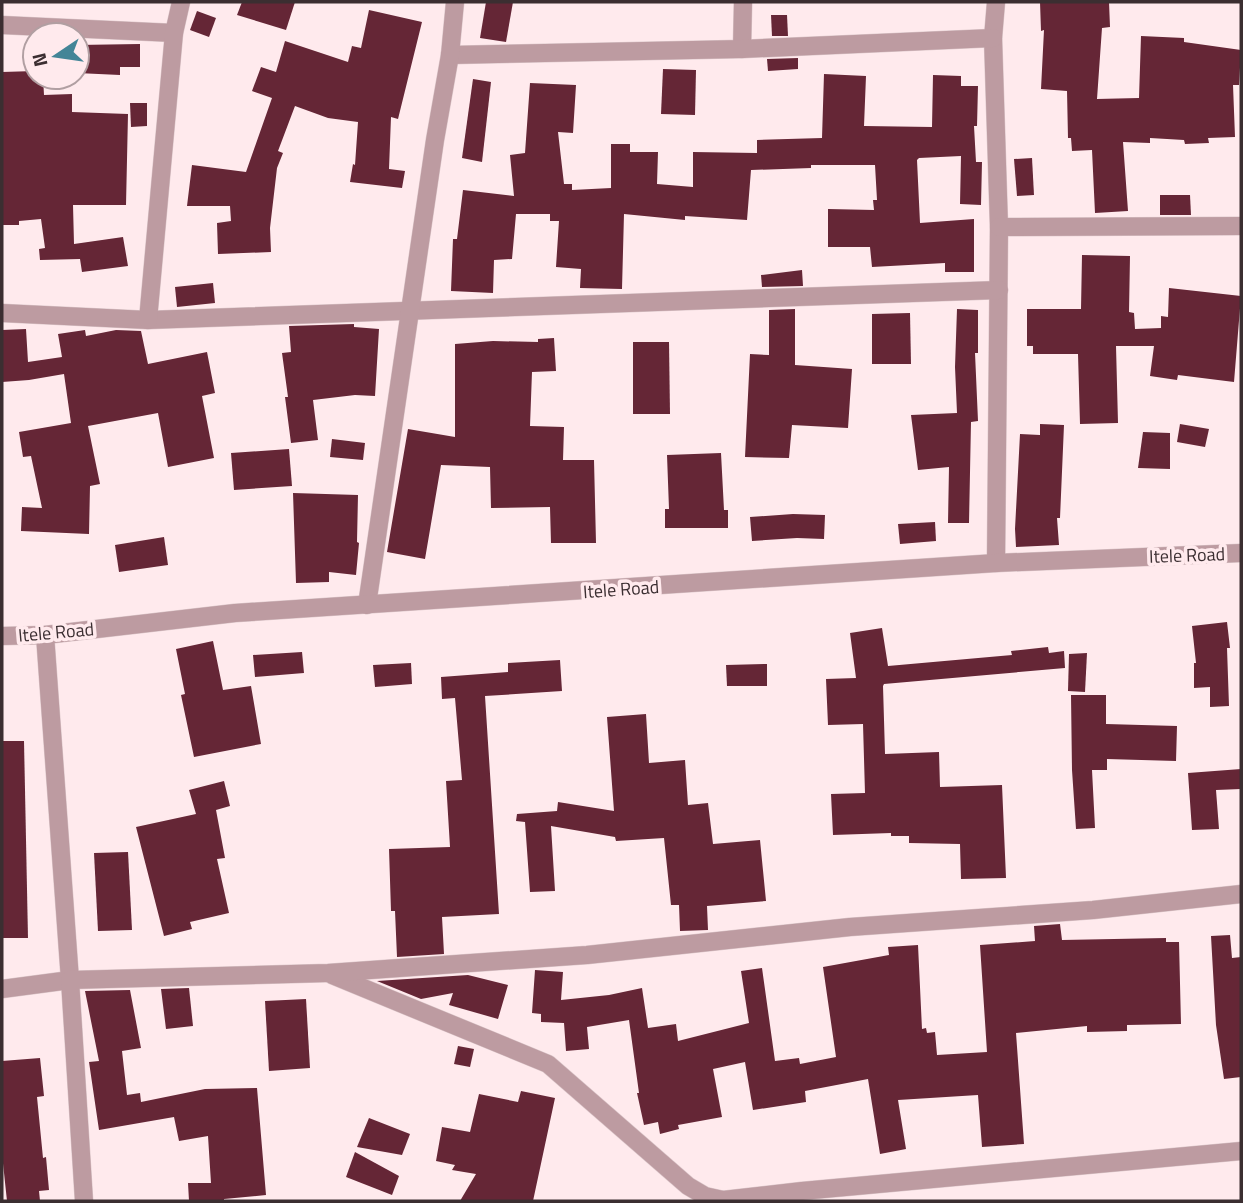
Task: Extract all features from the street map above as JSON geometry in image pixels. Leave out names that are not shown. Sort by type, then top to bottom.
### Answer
[{"type":"street","points":[[148,320],[174,33],[181,2]]},
{"type":"street","points":[[367,605],[450,55],[455,2]]},
{"type":"street","points":[[742,49],[743,2]]},
{"type":"street","points":[[996,2],[993,38],[999,227],[996,563]]},
{"type":"street","points":[[2,25],[174,33]]},
{"type":"street","points":[[450,55],[742,49],[993,38]]},
{"type":"street","points":[[999,227],[1241,226]]},
{"type":"street","points":[[2,313],[148,320],[999,290]]},
{"type":"street","name":"Itele Road","points":[[2,636],[45,635],[235,614],[367,605],[996,563],[1241,553]]},
{"type":"street","points":[[45,635],[84,1201]]},
{"type":"street","points":[[2,989],[70,980],[328,973],[587,955],[850,927],[1093,910],[1241,894]]},
{"type":"street","points":[[328,973],[548,1065],[688,1186],[705,1196],[723,1200],[1241,1151]]},
{"type":"building","points":[[242,2],[295,2],[286,30],[237,15]]},
{"type":"building","points":[[486,2],[513,2],[506,42],[480,38]]},
{"type":"building","points":[[1040,2],[1109,2],[1110,27],[1102,28],[1097,99],[1139,98],[1141,36],[1184,38],[1184,42],[1241,50],[1239,85],[1233,85],[1235,137],[1208,138],[1209,143],[1185,144],[1184,140],[1150,138],[1150,143],[1123,142],[1128,211],[1095,213],[1092,150],[1072,151],[1071,138],[1068,138],[1067,91],[1041,89],[1044,30],[1041,31]]},
{"type":"building","points":[[369,10],[422,22],[398,119],[391,117],[389,169],[405,171],[402,188],[350,182],[353,164],[355,165],[358,122],[328,118],[295,106],[278,151],[283,153],[277,168],[270,228],[271,252],[218,254],[217,223],[231,221],[230,206],[187,206],[192,165],[246,172],[272,98],[252,91],[261,67],[276,72],[285,41],[348,62],[352,46],[361,48]]},
{"type":"building","points":[[197,11],[216,18],[209,37],[190,30]]},
{"type":"building","points":[[771,15],[787,15],[788,36],[772,36]]},
{"type":"building","points":[[140,44],[140,67],[120,67],[120,75],[91,74],[91,45]]},
{"type":"building","points":[[798,58],[798,69],[768,71],[767,59]]},
{"type":"building","points":[[663,69],[696,70],[695,115],[661,114]]},
{"type":"building","points":[[21,71],[21,91],[44,91],[44,95],[72,94],[72,112],[128,114],[126,205],[73,205],[74,244],[123,237],[128,266],[82,272],[80,259],[40,260],[39,249],[45,248],[41,219],[19,221],[19,225],[2,225],[2,72]]},
{"type":"building","points":[[824,74],[866,76],[864,126],[932,127],[933,75],[961,76],[961,86],[978,86],[977,126],[974,126],[976,162],[982,162],[981,205],[960,204],[961,156],[917,160],[920,223],[974,219],[974,272],[945,272],[945,263],[872,267],[870,247],[828,247],[828,209],[874,210],[873,200],[877,200],[875,165],[811,165],[811,168],[751,170],[747,220],[685,216],[685,220],[624,214],[622,289],[580,288],[581,269],[556,267],[559,221],[550,221],[550,214],[516,214],[512,259],[494,260],[493,293],[451,291],[453,239],[457,239],[463,190],[514,196],[510,155],[525,153],[530,83],[576,85],[573,133],[558,132],[564,184],[572,184],[572,190],[611,188],[611,144],[630,144],[630,152],[658,152],[657,184],[693,187],[693,152],[757,153],[757,140],[822,138]]},
{"type":"building","points":[[473,79],[491,82],[482,162],[462,158]]},
{"type":"building","points":[[130,103],[147,103],[147,126],[131,127]]},
{"type":"building","points":[[1032,158],[1034,195],[1017,196],[1014,159]]},
{"type":"building","points":[[1160,195],[1190,195],[1191,215],[1160,215]]},
{"type":"building","points":[[1082,255],[1130,256],[1129,312],[1134,313],[1135,329],[1161,328],[1161,316],[1168,317],[1169,288],[1241,296],[1234,382],[1178,375],[1177,380],[1150,376],[1154,346],[1116,346],[1118,423],[1080,424],[1078,354],[1033,354],[1033,346],[1027,346],[1027,309],[1081,309]]},
{"type":"building","points":[[802,270],[803,286],[762,287],[761,275]]},
{"type":"building","points":[[213,283],[215,303],[177,307],[175,287]]},
{"type":"building","points":[[795,309],[795,365],[852,369],[848,428],[792,425],[789,458],[745,457],[750,354],[769,355],[769,310]]},
{"type":"building","points":[[957,309],[978,310],[978,353],[975,353],[978,421],[971,422],[969,523],[948,523],[949,467],[918,470],[911,415],[957,413]]},
{"type":"building","points":[[910,313],[911,364],[872,364],[872,314]]},
{"type":"building","points":[[354,324],[354,327],[379,329],[375,396],[355,395],[313,400],[318,440],[291,443],[282,353],[291,352],[289,326]]},
{"type":"building","points":[[26,329],[28,362],[62,357],[58,334],[85,330],[86,336],[116,330],[141,331],[148,364],[207,352],[215,393],[202,396],[214,458],[168,467],[158,413],[88,426],[100,484],[90,486],[89,534],[21,531],[22,507],[42,508],[31,456],[23,457],[19,432],[71,423],[64,374],[2,382],[2,330]]},
{"type":"building","points":[[554,338],[556,371],[532,372],[530,426],[564,427],[563,460],[594,460],[596,543],[551,543],[550,507],[491,508],[490,467],[441,465],[425,559],[387,552],[408,429],[455,437],[455,344],[538,342],[538,339]]},
{"type":"building","points":[[633,342],[669,342],[670,414],[633,414]]},
{"type":"building","points":[[1040,424],[1064,425],[1060,518],[1057,518],[1059,545],[1016,547],[1020,434],[1040,435]]},
{"type":"building","points":[[1180,424],[1209,429],[1205,447],[1177,442]]},
{"type":"building","points":[[1143,432],[1170,433],[1170,469],[1138,468]]},
{"type":"building","points":[[332,439],[365,443],[363,460],[330,457]]},
{"type":"building","points":[[289,449],[292,486],[234,490],[231,453]]},
{"type":"building","points":[[721,453],[724,510],[728,510],[728,528],[665,528],[665,509],[669,509],[667,455]]},
{"type":"building","points":[[293,493],[358,495],[359,543],[356,575],[329,572],[329,582],[296,583]]},
{"type":"building","points":[[825,515],[824,539],[752,541],[750,517]]},
{"type":"building","points":[[935,522],[936,541],[900,544],[898,524]]},
{"type":"building","points":[[164,537],[168,565],[119,572],[115,545]]},
{"type":"building","points":[[1227,622],[1230,648],[1227,648],[1229,706],[1210,707],[1210,687],[1194,688],[1196,663],[1192,626]]},
{"type":"building","points":[[882,628],[888,666],[1012,655],[1011,651],[1048,647],[1049,653],[1064,651],[1065,668],[883,686],[885,754],[939,752],[940,787],[1002,785],[1006,878],[961,879],[960,844],[909,843],[909,836],[891,836],[891,833],[833,835],[831,794],[865,793],[863,724],[828,725],[826,679],[856,678],[850,633]]},
{"type":"building","points":[[213,641],[223,690],[251,686],[261,744],[194,757],[181,695],[185,694],[176,649]]},
{"type":"building","points":[[302,652],[304,673],[255,677],[253,655]]},
{"type":"building","points":[[1087,653],[1085,692],[1068,691],[1069,654]]},
{"type":"building","points":[[560,660],[562,691],[485,696],[499,914],[442,917],[444,954],[397,957],[395,911],[391,911],[389,849],[450,847],[446,781],[462,780],[455,698],[442,699],[441,677],[508,672],[508,663]]},
{"type":"building","points":[[411,663],[412,684],[375,687],[373,665]]},
{"type":"building","points":[[767,664],[767,686],[727,686],[726,665]]},
{"type":"building","points":[[1071,695],[1106,695],[1106,724],[1177,726],[1176,761],[1107,759],[1107,770],[1092,770],[1095,828],[1076,829]]},
{"type":"building","points":[[646,714],[649,763],[685,760],[688,805],[708,803],[713,844],[760,840],[766,901],[707,906],[708,930],[680,931],[679,905],[671,905],[664,838],[616,841],[615,837],[551,826],[555,891],[530,892],[525,822],[516,821],[517,814],[557,811],[558,802],[614,811],[607,717]]},
{"type":"building","points":[[2,741],[24,741],[28,938],[2,938]]},
{"type":"building","points":[[1241,769],[1241,789],[1216,790],[1219,829],[1192,830],[1188,773]]},
{"type":"building","points":[[224,781],[230,806],[216,810],[225,858],[217,859],[229,913],[190,922],[192,929],[164,936],[136,827],[196,814],[189,790]]},
{"type":"building","points":[[128,852],[132,930],[98,931],[94,853]]},
{"type":"building","points":[[1060,924],[1062,940],[1166,938],[1166,942],[1179,942],[1181,1024],[1127,1025],[1127,1031],[1087,1032],[1087,1026],[1016,1033],[1024,1144],[982,1147],[978,1095],[898,1100],[906,1149],[880,1154],[868,1079],[805,1091],[806,1102],[753,1110],[745,1062],[713,1069],[722,1117],[678,1125],[679,1129],[660,1134],[658,1122],[644,1125],[637,1093],[629,1020],[587,1027],[589,1049],[566,1051],[564,1023],[541,1022],[541,1014],[532,1013],[535,970],[563,972],[561,1000],[642,988],[648,1028],[676,1024],[678,1041],[749,1023],[741,971],[762,968],[775,1061],[799,1058],[800,1064],[836,1057],[823,967],[889,955],[888,947],[918,945],[922,1029],[926,1028],[927,1033],[935,1032],[937,1055],[987,1052],[980,945],[1035,941],[1034,926]]},
{"type":"building","points":[[1230,935],[1232,958],[1241,957],[1241,1077],[1224,1079],[1216,1025],[1211,936]]},
{"type":"building","points":[[468,975],[508,985],[498,1019],[449,1005],[453,993],[421,999],[377,981]]},
{"type":"building","points":[[189,988],[193,1026],[166,1029],[161,989]]},
{"type":"building","points":[[130,990],[141,1048],[122,1051],[127,1095],[140,1093],[141,1102],[205,1089],[257,1088],[266,1195],[224,1201],[189,1201],[188,1183],[211,1183],[208,1136],[179,1141],[174,1117],[99,1130],[89,1062],[99,1061],[85,991]]},
{"type":"building","points":[[306,999],[310,1068],[269,1071],[265,1001]]},
{"type":"building","points":[[458,1046],[474,1049],[470,1067],[454,1064]]},
{"type":"building","points":[[40,1058],[44,1096],[37,1097],[49,1190],[39,1191],[40,1201],[7,1201],[2,1154],[2,1061]]},
{"type":"building","points":[[521,1091],[555,1098],[533,1201],[460,1201],[476,1174],[452,1170],[455,1165],[436,1161],[442,1127],[470,1132],[479,1094],[518,1102]]},
{"type":"building","points":[[369,1118],[410,1134],[402,1155],[357,1147]]},
{"type":"building","points":[[355,1152],[399,1176],[392,1195],[346,1177]]}]
